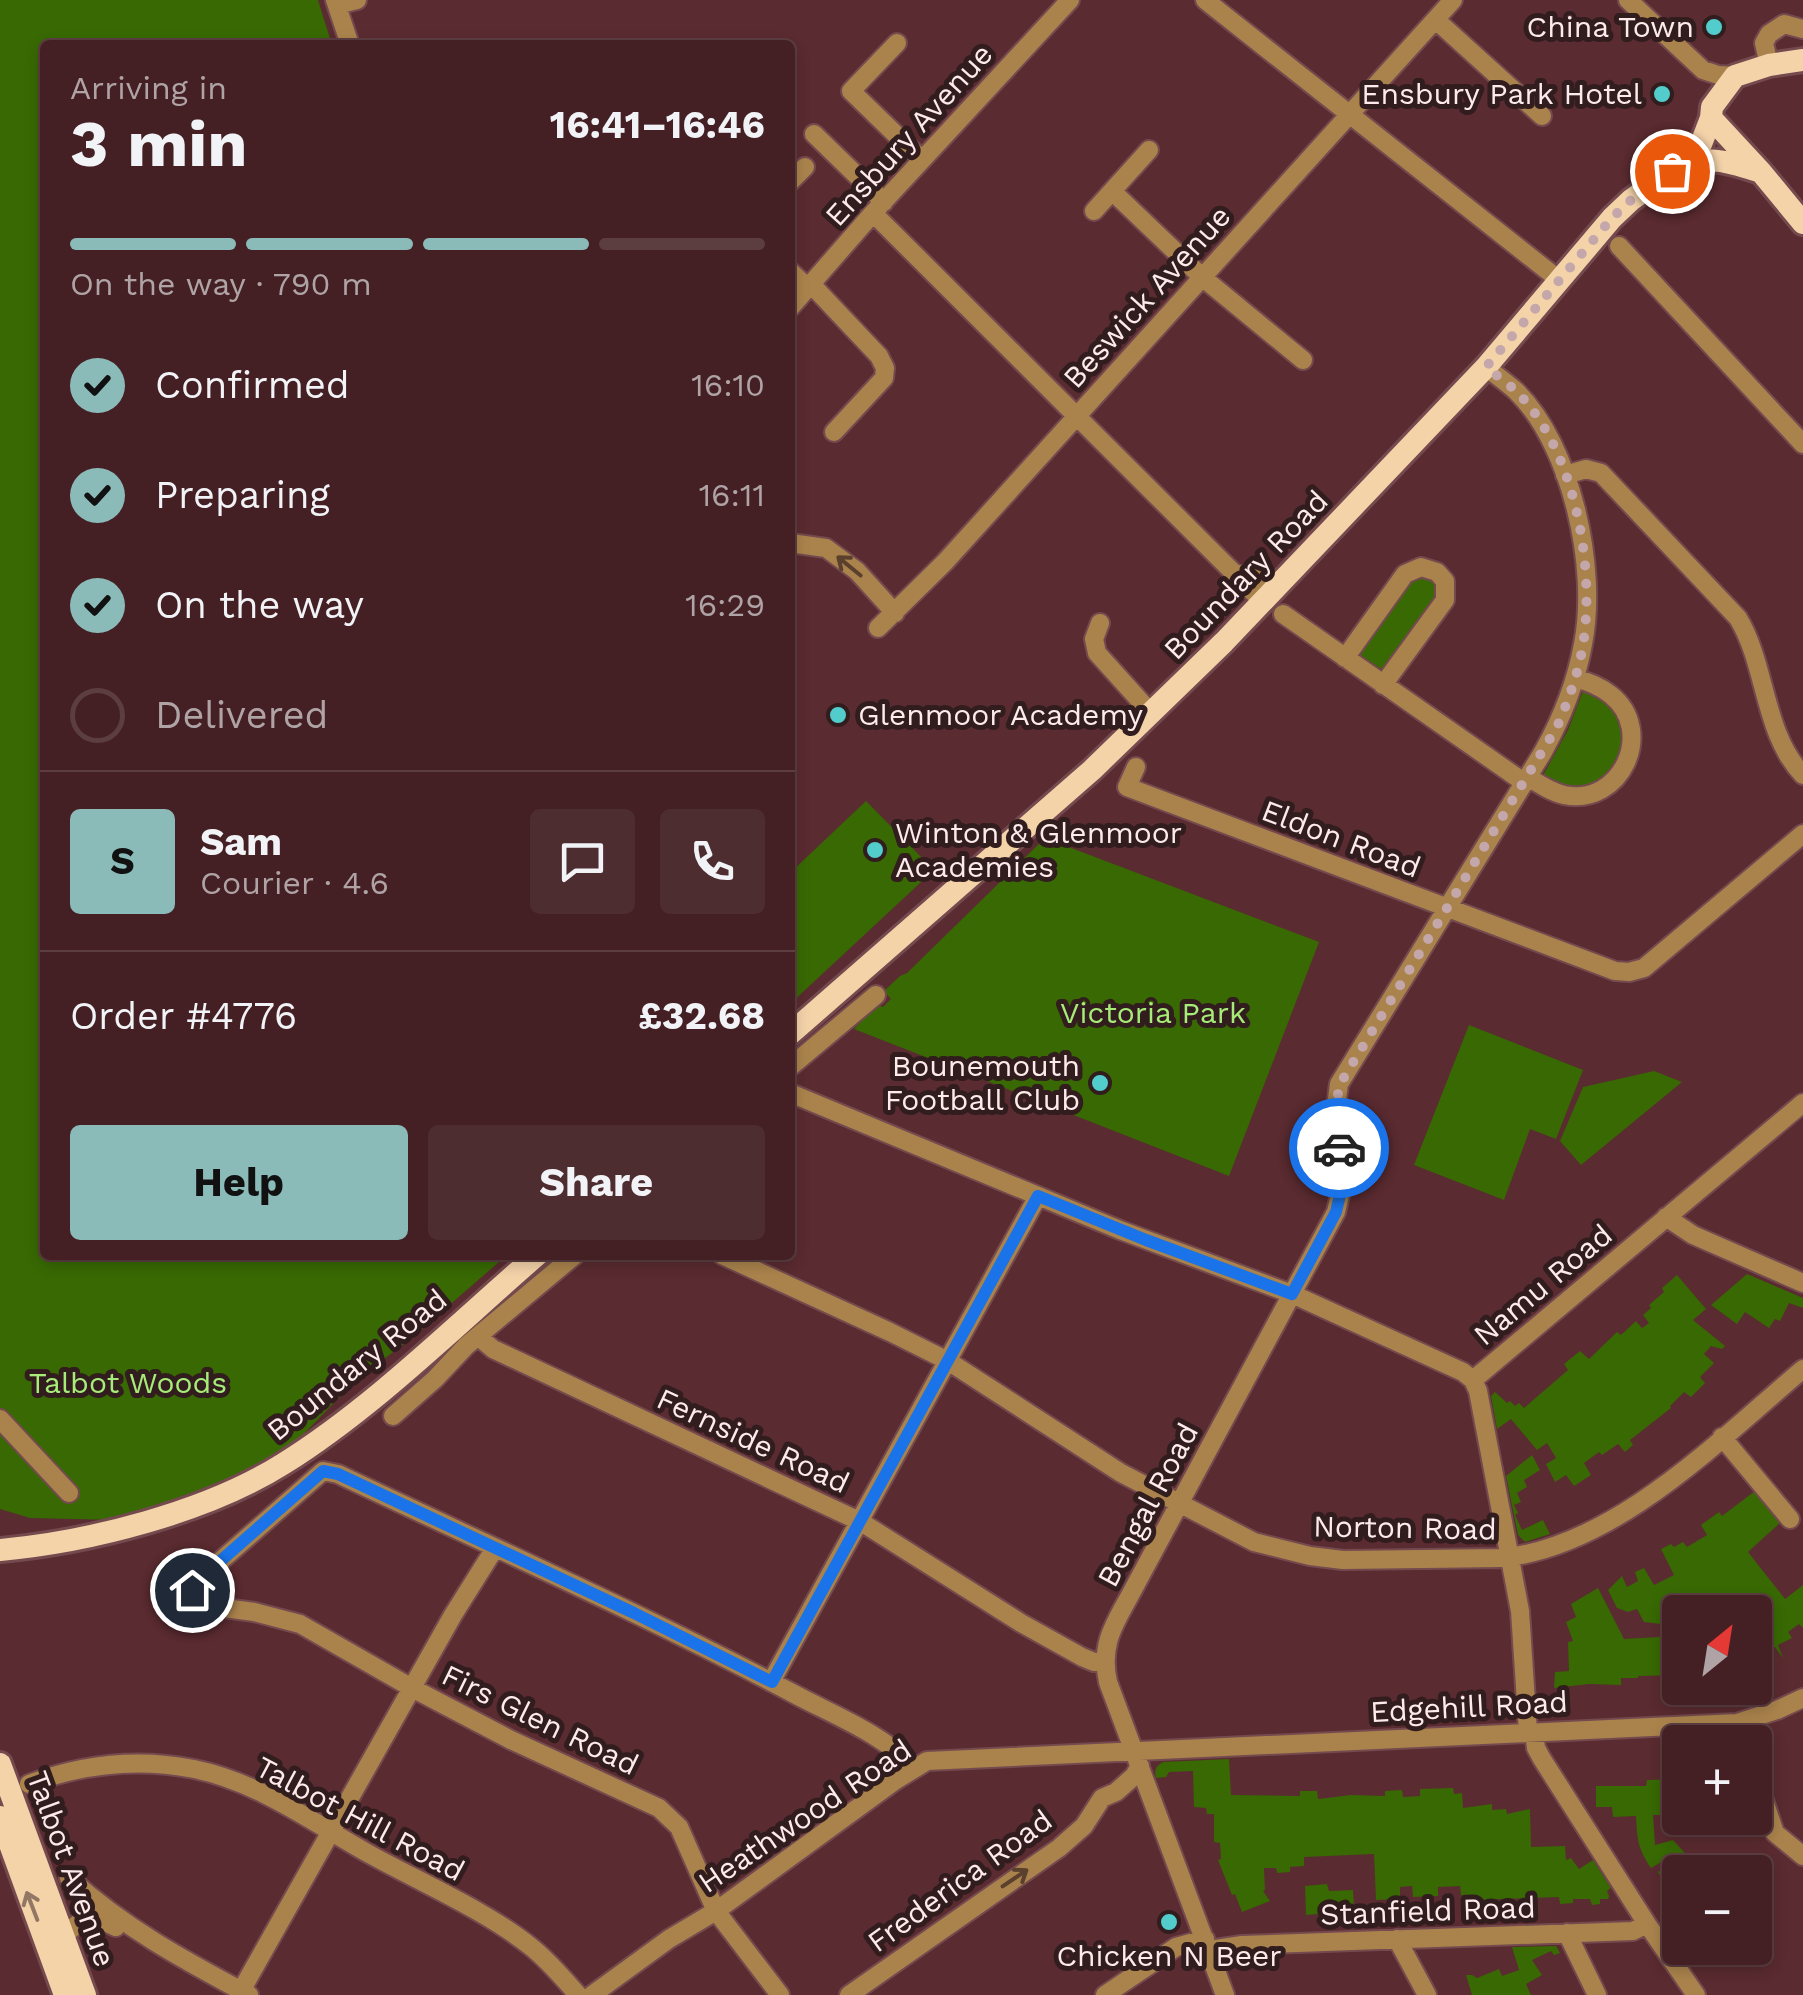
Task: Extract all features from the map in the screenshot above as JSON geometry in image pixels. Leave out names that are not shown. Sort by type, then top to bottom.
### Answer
[{"type":"main road","points":[[1735,76],[1768,65],[1803,60]]},
{"type":"main road","name":"Boundary Road","points":[[795,1030],[1078,782],[1265,601],[1486,367],[1612,218],[1701,144],[1711,112],[1735,76]]},
{"type":"main road","points":[[1711,112],[1803,223]]},
{"type":"main road","name":"Boundary Road","points":[[1672,171],[1699,160],[1720,160],[1761,172]]},
{"type":"main road","name":"Boundary Road","points":[[0,1550],[114,1531],[189,1508],[282,1465],[376,1395],[530,1260]]},
{"type":"main road","name":"Boundary Road","points":[[0,1560],[30,1548]]},
{"type":"main road","name":"Talbot Avenue","points":[[0,1764],[84,1995]]},
{"type":"main road","name":"Talbot Avenue","points":[[0,1817],[65,1995]]},
{"type":"street","points":[[348,40],[336,3],[357,0]]},
{"type":"street","name":"Ensbury Avenue","points":[[795,302],[1070,0]]},
{"type":"street","points":[[1204,0],[1558,280]]},
{"type":"street","name":"Beswick Avenue","points":[[878,628],[926,582],[1453,0]]},
{"type":"street","points":[[1628,0],[1703,70],[1735,76]]},
{"type":"street","points":[[1436,20],[1542,116]]},
{"type":"street","points":[[1768,65],[1764,43],[1769,34],[1784,24],[1803,30]]},
{"type":"street","points":[[897,43],[851,91],[922,160]]},
{"type":"street","points":[[1703,70],[1711,112]]},
{"type":"street","points":[[814,134],[879,207],[1232,572],[1265,601],[1383,685],[1526,780],[1562,795],[1590,794],[1615,780],[1628,759],[1632,733],[1622,706],[1605,690],[1575,678]]},
{"type":"street","points":[[1094,211],[1148,150]]},
{"type":"street","points":[[795,177],[805,167]]},
{"type":"street","points":[[1112,191],[1202,277],[1303,360]]},
{"type":"street","points":[[1619,246],[1803,444]]},
{"type":"street","points":[[795,275],[880,356],[886,368],[884,378],[834,432]]},
{"type":"street","name":"Bengal Road","points":[[1104,1662],[1104,1650],[1114,1626],[1336,1212],[1340,1195],[1340,1084],[1557,727],[1575,678],[1584,640],[1587,584],[1566,474],[1530,408],[1486,367]]},
{"type":"street","points":[[1566,474],[1586,469],[1600,474],[1738,618],[1751,642],[1779,733],[1792,762],[1803,775]]},
{"type":"street","points":[[795,544],[826,548],[857,570],[894,613]]},
{"type":"street","points":[[1346,658],[1405,574],[1421,568],[1437,572],[1445,581],[1445,600],[1383,685]]},
{"type":"street","points":[[1232,572],[1283,582]]},
{"type":"street","points":[[1100,623],[1094,639],[1097,653],[1151,713]]},
{"type":"street","name":"Eldon Road","points":[[1136,768],[1126,787],[1615,971],[1644,968],[1803,834]]},
{"type":"street","points":[[795,1063],[876,995]]},
{"type":"street","name":"Namu Road","points":[[795,1095],[1155,1244],[1292,1294],[1473,1380],[1803,1103]]},
{"type":"street","points":[[772,1682],[1038,1196]]},
{"type":"street","points":[[1666,1218],[1693,1235],[1803,1283]]},
{"type":"street","points":[[392,1416],[568,1260]]},
{"type":"street","name":"Norton Road","points":[[733,1260],[948,1361],[1121,1473],[1254,1542],[1342,1560],[1511,1558],[1561,1542],[1610,1521],[1660,1489],[1803,1369]]},
{"type":"street","name":"Fernside Road","points":[[479,1336],[493,1349],[861,1522],[1021,1623],[1082,1658],[1104,1662]]},
{"type":"street","points":[[1473,1380],[1511,1558],[1536,1748],[1696,1995]]},
{"type":"street","points":[[0,1419],[69,1493]]},
{"type":"street","points":[[1722,1437],[1790,1519]]},
{"type":"street","points":[[190,1600],[201,1578],[323,1471],[338,1474],[772,1682],[894,1749],[913,1768]]},
{"type":"street","points":[[64,1935],[86,1916],[95,1917],[245,1993],[330,1832],[495,1548]]},
{"type":"street","name":"Firs Glen Road","points":[[168,1588],[202,1605],[254,1612],[300,1624],[511,1740],[668,1815],[688,1845],[716,1911],[780,1995]]},
{"type":"street","points":[[1104,1662],[1108,1682],[1225,1995]]},
{"type":"street","name":"Edgehill Road","points":[[1136,1758],[1531,1732],[1738,1723],[1803,1698]]},
{"type":"street","name":"Heathwood Road","points":[[592,1995],[928,1761],[1136,1758]]},
{"type":"street","name":"Frederica Road","points":[[850,1995],[1059,1848],[1084,1826],[1102,1798],[1134,1776],[1136,1758]]},
{"type":"street","name":"Talbot Hill Road","points":[[29,1784],[88,1767],[137,1764],[198,1770],[251,1788],[498,1924],[540,1954],[578,1995]]},
{"type":"street","points":[[1772,1824],[1775,1833],[1803,1856]]},
{"type":"street","points":[[68,1878],[99,1906],[162,1948]]},
{"type":"street","name":"Stanfield Road","points":[[1105,1995],[1176,1947],[1633,1931],[1647,1924]]},
{"type":"street","points":[[1567,1933],[1597,1995]]},
{"type":"street","points":[[1397,1940],[1427,1995]]},
{"type":"green space","name":"Talbot Woods","points":[[0,0],[318,0],[330,40],[40,40],[40,1260],[501,1260],[353,1383],[296,1442],[221,1486],[116,1520],[30,1518],[0,1509]]},
{"type":"green space","points":[[1419,574],[1435,577],[1441,597],[1387,673],[1356,652],[1404,583]]},
{"type":"green space","points":[[1585,686],[1617,712],[1624,741],[1617,763],[1601,780],[1570,788],[1541,779],[1568,730]]},
{"type":"green space","points":[[866,801],[934,870],[795,999],[795,868]]},
{"type":"green space","name":"Victoria Park","points":[[1045,838],[1319,942],[1229,1176],[854,1029],[877,1005],[883,1007],[891,999],[884,991]]},
{"type":"green space","points":[[1469,1025],[1583,1070],[1556,1139],[1530,1129],[1504,1200],[1414,1165]]},
{"type":"green space","points":[[1654,1071],[1682,1082],[1581,1165],[1560,1141],[1583,1087]]},
{"type":"green space","points":[[1747,1274],[1803,1298],[1803,1308],[1789,1303],[1780,1321],[1775,1319],[1769,1328],[1745,1312],[1737,1324],[1711,1305]]},
{"type":"green space","points":[[1677,1275],[1706,1309],[1693,1320],[1725,1346],[1711,1346],[1704,1354],[1714,1363],[1700,1377],[1705,1383],[1691,1397],[1684,1392],[1671,1408],[1630,1440],[1633,1445],[1625,1452],[1618,1444],[1584,1463],[1591,1475],[1574,1486],[1566,1475],[1555,1482],[1546,1464],[1556,1458],[1547,1443],[1537,1450],[1511,1419],[1497,1429],[1491,1396],[1495,1392],[1507,1403],[1519,1403],[1524,1408],[1568,1370],[1564,1364],[1580,1351],[1589,1359],[1617,1332],[1621,1335],[1636,1321],[1642,1328],[1649,1323],[1643,1315],[1664,1292],[1662,1288]]},
{"type":"green space","points":[[1532,1455],[1540,1470],[1524,1480],[1527,1487],[1517,1493],[1521,1502],[1514,1505],[1518,1513],[1515,1515],[1522,1530],[1543,1520],[1550,1534],[1525,1542],[1518,1535],[1506,1476]]},
{"type":"green space","points":[[1755,1491],[1781,1522],[1748,1552],[1785,1599],[1803,1585],[1803,1628],[1799,1624],[1788,1632],[1792,1638],[1778,1645],[1783,1658],[1775,1647],[1772,1648],[1772,1595],[1662,1595],[1662,1675],[1621,1678],[1621,1685],[1554,1688],[1555,1672],[1569,1671],[1568,1642],[1573,1641],[1566,1622],[1576,1617],[1571,1604],[1598,1588],[1624,1639],[1661,1637],[1661,1624],[1644,1622],[1637,1609],[1628,1612],[1617,1608],[1608,1590],[1622,1576],[1627,1587],[1638,1581],[1635,1572],[1644,1568],[1654,1585],[1674,1575],[1661,1549],[1683,1542],[1687,1547],[1707,1535],[1701,1525],[1719,1512],[1722,1516]]},
{"type":"green space","points":[[1229,1759],[1231,1795],[1300,1796],[1300,1791],[1317,1791],[1318,1799],[1385,1796],[1385,1791],[1402,1790],[1403,1797],[1420,1796],[1420,1789],[1453,1788],[1454,1794],[1462,1793],[1463,1808],[1492,1804],[1492,1810],[1506,1809],[1507,1814],[1530,1809],[1531,1847],[1565,1846],[1566,1860],[1571,1858],[1579,1869],[1593,1860],[1611,1888],[1607,1891],[1608,1899],[1592,1905],[1590,1899],[1560,1904],[1559,1897],[1472,1900],[1471,1895],[1461,1895],[1460,1886],[1438,1887],[1438,1896],[1413,1897],[1412,1886],[1400,1887],[1400,1899],[1376,1900],[1374,1854],[1304,1857],[1304,1866],[1290,1867],[1290,1872],[1264,1868],[1263,1891],[1270,1901],[1242,1912],[1218,1860],[1220,1843],[1214,1842],[1214,1814],[1207,1814],[1206,1808],[1194,1807],[1193,1771],[1169,1772],[1166,1777],[1155,1775],[1163,1762]]},
{"type":"green space","points":[[1647,1780],[1662,1780],[1662,1815],[1653,1815],[1655,1845],[1673,1840],[1687,1855],[1662,1855],[1662,1862],[1651,1868],[1638,1838],[1636,1816],[1613,1817],[1612,1807],[1596,1807],[1596,1786],[1646,1786]]},
{"type":"green space","points":[[1327,1884],[1329,1891],[1353,1890],[1354,1906],[1333,1907],[1333,1913],[1306,1915],[1305,1886]]},
{"type":"green space","points":[[1556,1946],[1560,1953],[1554,1955],[1551,1951],[1532,1960],[1542,1975],[1526,1984],[1531,1995],[1472,1995],[1466,1975],[1477,1978],[1499,1969],[1502,1976],[1519,1970],[1512,1947]]},
{"type":"way so far","points":[[1339,1148],[1337,1099],[1348,1067],[1557,727],[1584,640],[1587,584],[1566,474],[1530,408],[1486,367],[1612,218],[1672,171]]},
{"type":"place","name":"China Town","points":[[1714,27]]},
{"type":"place","name":"Ensbury Park Hotel","points":[[1662,94]]},
{"type":"place","name":"Glenmoor Academy","points":[[838,715]]},
{"type":"place","name":"Winton & Glenmoor Academies","points":[[875,850]]},
{"type":"place","name":"Bounemouth Football Club","points":[[1100,1083]]},
{"type":"place","name":"Chicken N Beer","points":[[1169,1922]]},
{"type":"route","points":[[192,1590],[323,1471],[338,1474],[634,1613],[772,1682],[1038,1196],[1292,1294],[1336,1212],[1340,1195],[1339,1148]]}]
